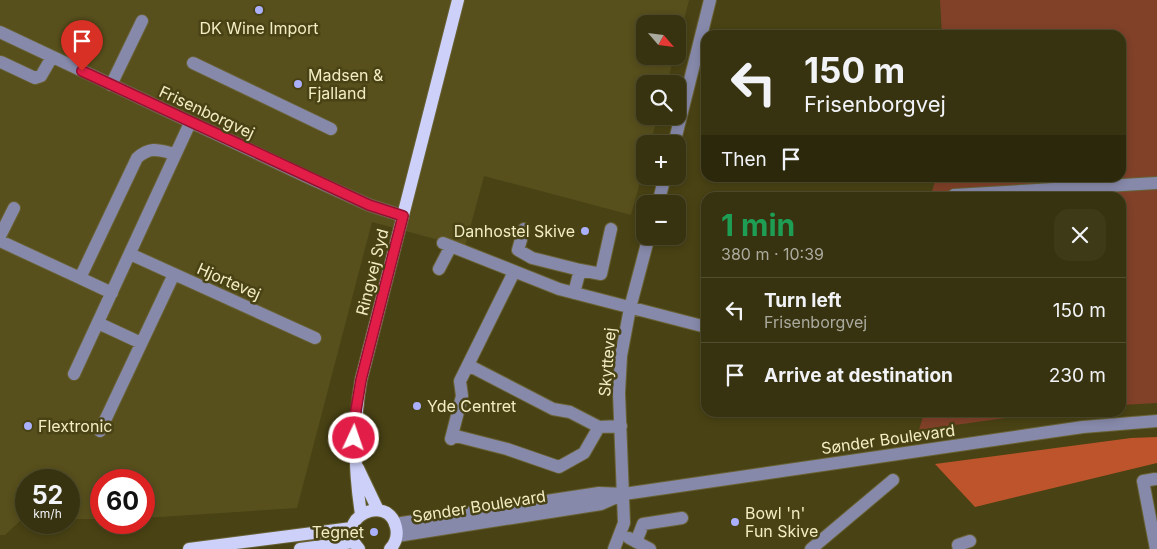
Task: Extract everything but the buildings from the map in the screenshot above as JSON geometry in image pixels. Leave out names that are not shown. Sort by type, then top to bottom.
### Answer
[{"type":"main road","name":"Ringvej Syd","points":[[362,514],[356,477],[357,467],[354,438],[361,380],[458,0]]},
{"type":"main road","name":"Ringvej Syd","points":[[357,467],[378,510]]},
{"type":"main road","points":[[300,549],[356,546],[352,528],[354,523],[362,514],[378,510],[388,515],[396,530],[395,541],[390,549]]},
{"type":"main road","points":[[189,549],[352,528]]},
{"type":"street","points":[[702,30],[710,0]]},
{"type":"street","points":[[111,85],[142,21]]},
{"type":"street","name":"Frisenborgvej","points":[[0,32],[369,205],[403,216]]},
{"type":"street","points":[[676,135],[701,36]]},
{"type":"street","points":[[0,62],[35,78],[41,76],[52,56]]},
{"type":"street","points":[[193,63],[331,129]]},
{"type":"street","points":[[74,374],[190,122]]},
{"type":"street","points":[[80,278],[137,158],[145,151],[157,149],[175,154]]},
{"type":"street","points":[[1016,192],[1157,183]]},
{"type":"street","points":[[0,236],[14,208]]},
{"type":"street","points":[[524,229],[518,250],[532,258],[601,274],[611,229]]},
{"type":"street","points":[[0,241],[112,293]]},
{"type":"street","points":[[439,269],[447,245],[514,272],[574,292],[701,326]]},
{"type":"street","name":"Skyttevej","points":[[614,549],[624,523],[619,374],[630,308],[647,245]]},
{"type":"street","name":"Hjortevej","points":[[130,254],[315,338]]},
{"type":"street","points":[[574,292],[580,270]]},
{"type":"street","points":[[514,272],[460,381],[462,396],[451,437],[508,449],[559,467],[584,453],[599,427]]},
{"type":"street","points":[[100,431],[174,274]]},
{"type":"street","points":[[98,323],[141,343]]},
{"type":"street","points":[[468,365],[553,409],[570,412],[599,427],[621,426]]},
{"type":"street","name":"Sønder Boulevard","points":[[396,530],[599,493],[624,494],[1083,427],[1157,421]]},
{"type":"street","points":[[1155,479],[1143,481],[1156,549]]},
{"type":"street","points":[[811,549],[893,480]]},
{"type":"street","points":[[636,542],[643,524],[682,518]]},
{"type":"street","points":[[620,534],[650,549]]},
{"type":"street","points":[[959,549],[958,546],[970,541]]},
{"type":"shaded area","points":[[0,0],[689,0],[685,15],[636,15],[636,65],[672,65],[669,75],[636,75],[636,125],[655,125],[653,135],[636,135],[636,185],[639,185],[631,215],[484,176],[465,247],[372,222],[297,508],[155,517],[155,469],[90,469],[90,519],[80,519],[80,469],[15,469],[15,526],[5,535],[0,535]]},
{"type":"shaded area","points":[[940,0],[1157,0],[1157,403],[1126,405],[1126,192],[932,192],[935,182],[1126,182],[1126,30],[942,30]]},
{"type":"shaded area","points":[[923,417],[1013,417],[919,430]]},
{"type":"shaded area","points":[[1157,437],[1157,463],[975,507],[935,464],[1131,438]]},
{"type":"place","name":"DK Wine Import","points":[[259,10]]},
{"type":"place","name":"Madsen & Fjalland","points":[[298,84]]},
{"type":"place","name":"Danhostel Skive","points":[[585,231]]},
{"type":"place","name":"Yde Centret","points":[[417,406]]},
{"type":"place","name":"Flextronic","points":[[28,426]]},
{"type":"place","name":"Bowl 'n' Fun Skive","points":[[735,522]]},
{"type":"place","name":"Tegnet","points":[[374,532]]},
{"type":"route","points":[[82,71],[369,205],[403,216],[361,380],[354,438]]}]
